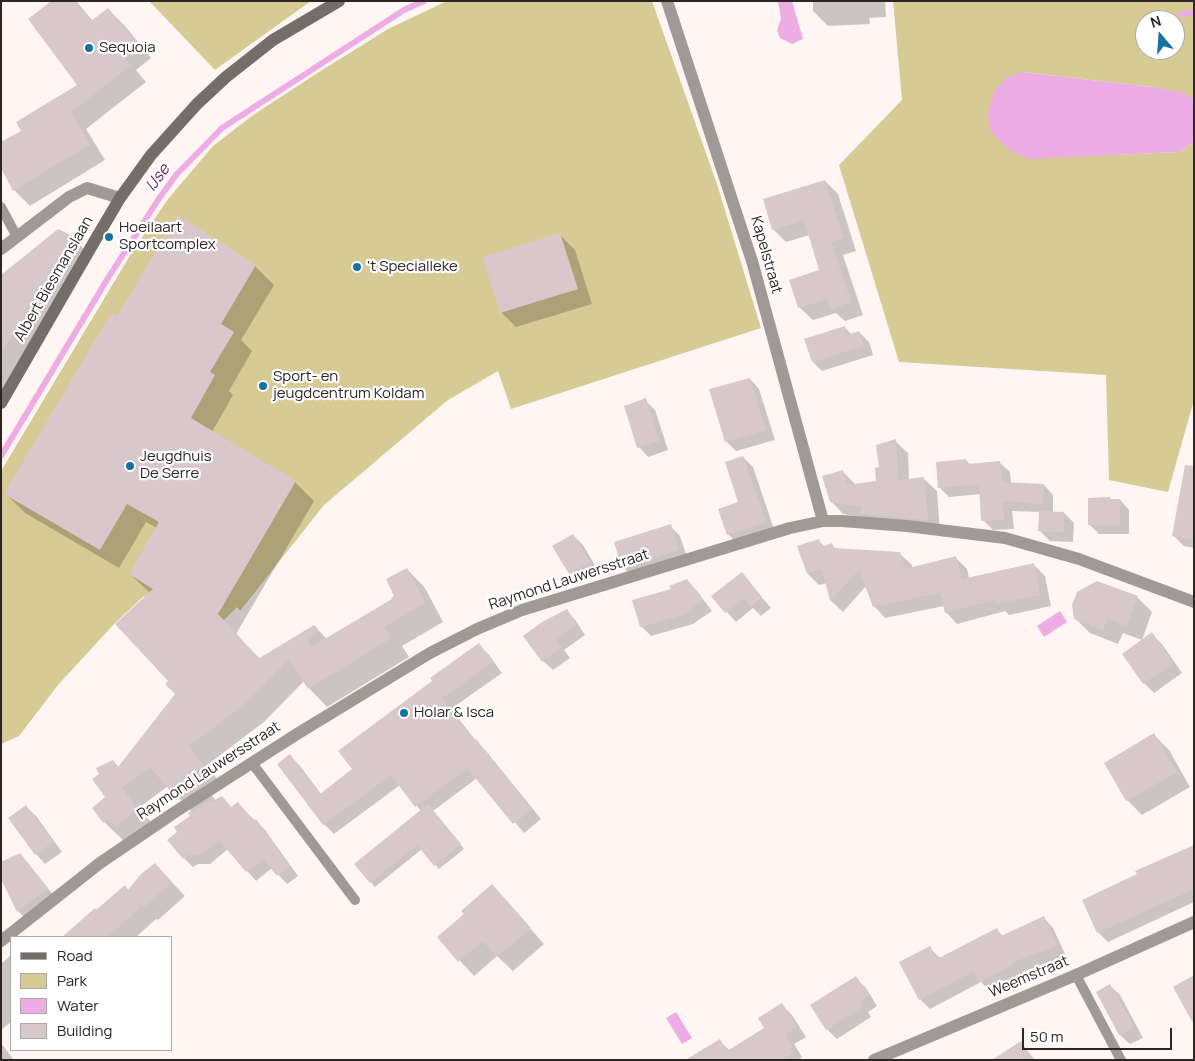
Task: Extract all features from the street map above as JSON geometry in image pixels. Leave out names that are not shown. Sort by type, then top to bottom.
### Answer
[{"type":"main road","name":"Albert Biesmanslaan","points":[[1,403],[120,198],[151,155],[196,104],[220,82],[273,40],[338,1]]},
{"type":"street","name":"Kapelstraat","points":[[667,1],[752,261],[823,521]]},
{"type":"street","points":[[1,249],[68,197],[87,188],[120,198]]},
{"type":"street","name":"Raymond Lauwersstraat","points":[[1,942],[100,864],[175,812],[430,653],[477,629],[513,614],[752,539],[823,521],[907,526],[1006,538],[1079,559],[1194,602]]},
{"type":"street","name":"Weemstraat","points":[[874,1060],[1076,975],[1194,922]]},
{"type":"lane","points":[[1,208],[17,237]]},
{"type":"lane","points":[[252,763],[355,900]]},
{"type":"lane","points":[[1076,975],[1121,1060]]},
{"type":"green space","points":[[149,1],[311,1],[215,70]]},
{"type":"green space","name":"Sport- en jeugdcentrum Koldam","points":[[447,1],[652,1],[717,184],[761,328],[511,409],[498,371],[448,400],[324,505],[240,611],[237,607],[195,645],[144,596],[114,624],[58,685],[19,736],[1,744],[1,471],[132,252],[168,199],[213,146],[253,115],[388,29]]},
{"type":"green space","points":[[893,1],[1194,1],[1194,104],[1193,98],[1181,93],[1152,87],[1022,72],[1112,155],[1179,152],[1194,142],[1194,400],[1168,492],[1109,480],[1106,375],[899,362],[839,165],[902,100]]},
{"type":"water","points":[[778,1],[792,1],[803,39],[792,44],[780,38],[777,31],[781,18]]},
{"type":"water","points":[[1022,72],[1181,92],[1193,98],[1194,142],[1179,152],[1028,159],[1009,150],[991,132],[988,113],[995,89],[1007,78]]},
{"type":"water","points":[[1060,611],[1067,622],[1044,637],[1037,626]]},
{"type":"water","points":[[676,1012],[692,1038],[682,1044],[666,1018]]},
{"type":"building","points":[[51,1],[75,1],[91,21],[108,8],[136,42],[121,53],[131,65],[71,112],[90,144],[13,191],[1,168],[1,142],[21,131],[16,122],[77,85],[28,19]]},
{"type":"building","points":[[825,180],[844,238],[831,242],[851,302],[831,309],[827,299],[798,308],[789,280],[819,270],[804,220],[772,230],[763,199]]},
{"type":"building","points":[[178,215],[256,265],[221,324],[234,332],[210,372],[215,375],[191,418],[296,481],[218,614],[258,659],[314,625],[318,629],[307,640],[311,647],[392,599],[394,596],[386,579],[407,568],[425,603],[384,627],[391,638],[308,689],[289,659],[245,704],[189,746],[204,766],[193,774],[201,786],[178,800],[150,767],[122,788],[138,809],[115,827],[108,819],[103,823],[92,808],[105,797],[92,779],[99,774],[96,768],[113,760],[118,767],[175,694],[165,684],[168,681],[115,624],[153,589],[129,574],[159,522],[127,504],[100,550],[4,494],[111,313],[117,316]]},
{"type":"building","points":[[58,229],[73,236],[1,353],[1,275]]},
{"type":"building","points":[[560,233],[578,289],[500,313],[483,257]]},
{"type":"building","points":[[845,326],[847,335],[859,331],[864,346],[812,362],[804,339]]},
{"type":"building","points":[[750,378],[766,430],[725,442],[709,389]]},
{"type":"building","points":[[646,398],[659,441],[637,448],[624,406]]},
{"type":"building","points":[[896,439],[898,480],[924,477],[928,520],[861,514],[861,507],[830,502],[822,476],[843,470],[847,485],[876,481],[875,468],[879,467],[876,445]]},
{"type":"building","points":[[743,456],[766,522],[727,535],[718,509],[738,502],[725,462]]},
{"type":"building","points":[[966,459],[967,464],[1000,461],[1002,482],[1044,484],[1043,504],[1003,501],[1004,520],[981,521],[979,484],[938,488],[936,462]]},
{"type":"building","points":[[1185,465],[1194,466],[1194,540],[1172,536]]},
{"type":"building","points":[[1110,497],[1110,499],[1120,499],[1120,525],[1088,525],[1088,498]]},
{"type":"building","points":[[1039,511],[1064,512],[1064,532],[1038,531]]},
{"type":"building","points":[[671,524],[679,550],[622,568],[614,542]]},
{"type":"building","points":[[573,534],[590,562],[569,574],[552,546]]},
{"type":"building","points":[[819,539],[822,547],[832,543],[834,548],[900,552],[905,569],[956,556],[962,579],[1034,563],[1040,595],[996,604],[995,600],[945,613],[940,593],[873,607],[859,570],[830,601],[822,569],[807,574],[797,546]]},
{"type":"building","points":[[742,572],[762,597],[751,607],[744,598],[725,613],[711,596]]},
{"type":"building","points":[[687,579],[703,600],[683,615],[640,627],[632,600],[671,589],[669,586]]},
{"type":"building","points":[[1097,581],[1138,596],[1127,626],[1108,619],[1103,630],[1074,619],[1072,605],[1077,592]]},
{"type":"building","points":[[567,609],[577,624],[555,640],[561,647],[542,662],[523,636],[542,622]]},
{"type":"building","points":[[1152,632],[1173,663],[1143,684],[1122,654]]},
{"type":"building","points":[[479,643],[493,662],[442,698],[474,741],[476,739],[532,809],[513,824],[467,768],[415,807],[391,775],[323,825],[277,764],[290,754],[320,794],[352,769],[338,751],[432,681],[430,678]]},
{"type":"building","points":[[1154,733],[1177,772],[1126,801],[1104,763]]},
{"type":"building","points":[[222,796],[231,807],[238,802],[254,821],[256,819],[290,866],[277,876],[263,859],[246,872],[219,840],[200,855],[188,855],[183,859],[167,840],[177,832],[174,827],[190,816],[188,813],[210,800],[211,802]]},
{"type":"building","points":[[428,804],[461,844],[434,866],[417,845],[370,883],[354,864]]},
{"type":"building","points":[[26,805],[53,842],[35,855],[8,818]]},
{"type":"building","points":[[1194,845],[1194,889],[1097,933],[1082,900],[1137,874],[1135,871]]},
{"type":"building","points":[[20,853],[48,888],[17,912],[1,879],[1,862]]},
{"type":"building","points":[[155,863],[172,882],[108,936],[63,936],[125,885],[128,890],[141,874]]},
{"type":"building","points":[[492,884],[531,928],[497,957],[483,941],[458,962],[437,937],[464,914],[461,911]]},
{"type":"building","points":[[1044,916],[1057,946],[1013,962],[1015,964],[979,982],[974,971],[919,1000],[899,962],[930,946],[937,959],[997,928],[1001,936]]},
{"type":"building","points":[[1194,975],[1194,1025],[1173,987]]},
{"type":"building","points":[[856,976],[869,995],[859,1002],[862,1007],[826,1030],[810,1005]]},
{"type":"building","points":[[1110,984],[1134,1027],[1119,1035],[1096,992]]},
{"type":"building","points":[[782,1003],[797,1027],[785,1034],[793,1047],[790,1049],[793,1053],[782,1060],[685,1060],[720,1039],[727,1051],[764,1028],[758,1018]]},
{"type":"building","points":[[1021,1041],[1033,1060],[992,1060]]},
{"type":"waterway","name":"IJse","points":[[1,456],[108,278],[176,175],[222,128],[404,10],[424,1]]},
{"type":"waterway","name":"IJse","points":[[1185,14],[1194,13]]},
{"type":"place","name":"Sequoia","points":[[89,48]]},
{"type":"place","name":"Hoeilaart Sportcomplex","points":[[109,237]]},
{"type":"place","name":"'t Specialleke","points":[[357,267]]},
{"type":"place","name":"Sport- en jeugdcentrum Koldam","points":[[263,386]]},
{"type":"place","name":"Jeugdhuis De Serre","points":[[130,466]]},
{"type":"place","name":"Holar & Isca","points":[[404,713]]}]
